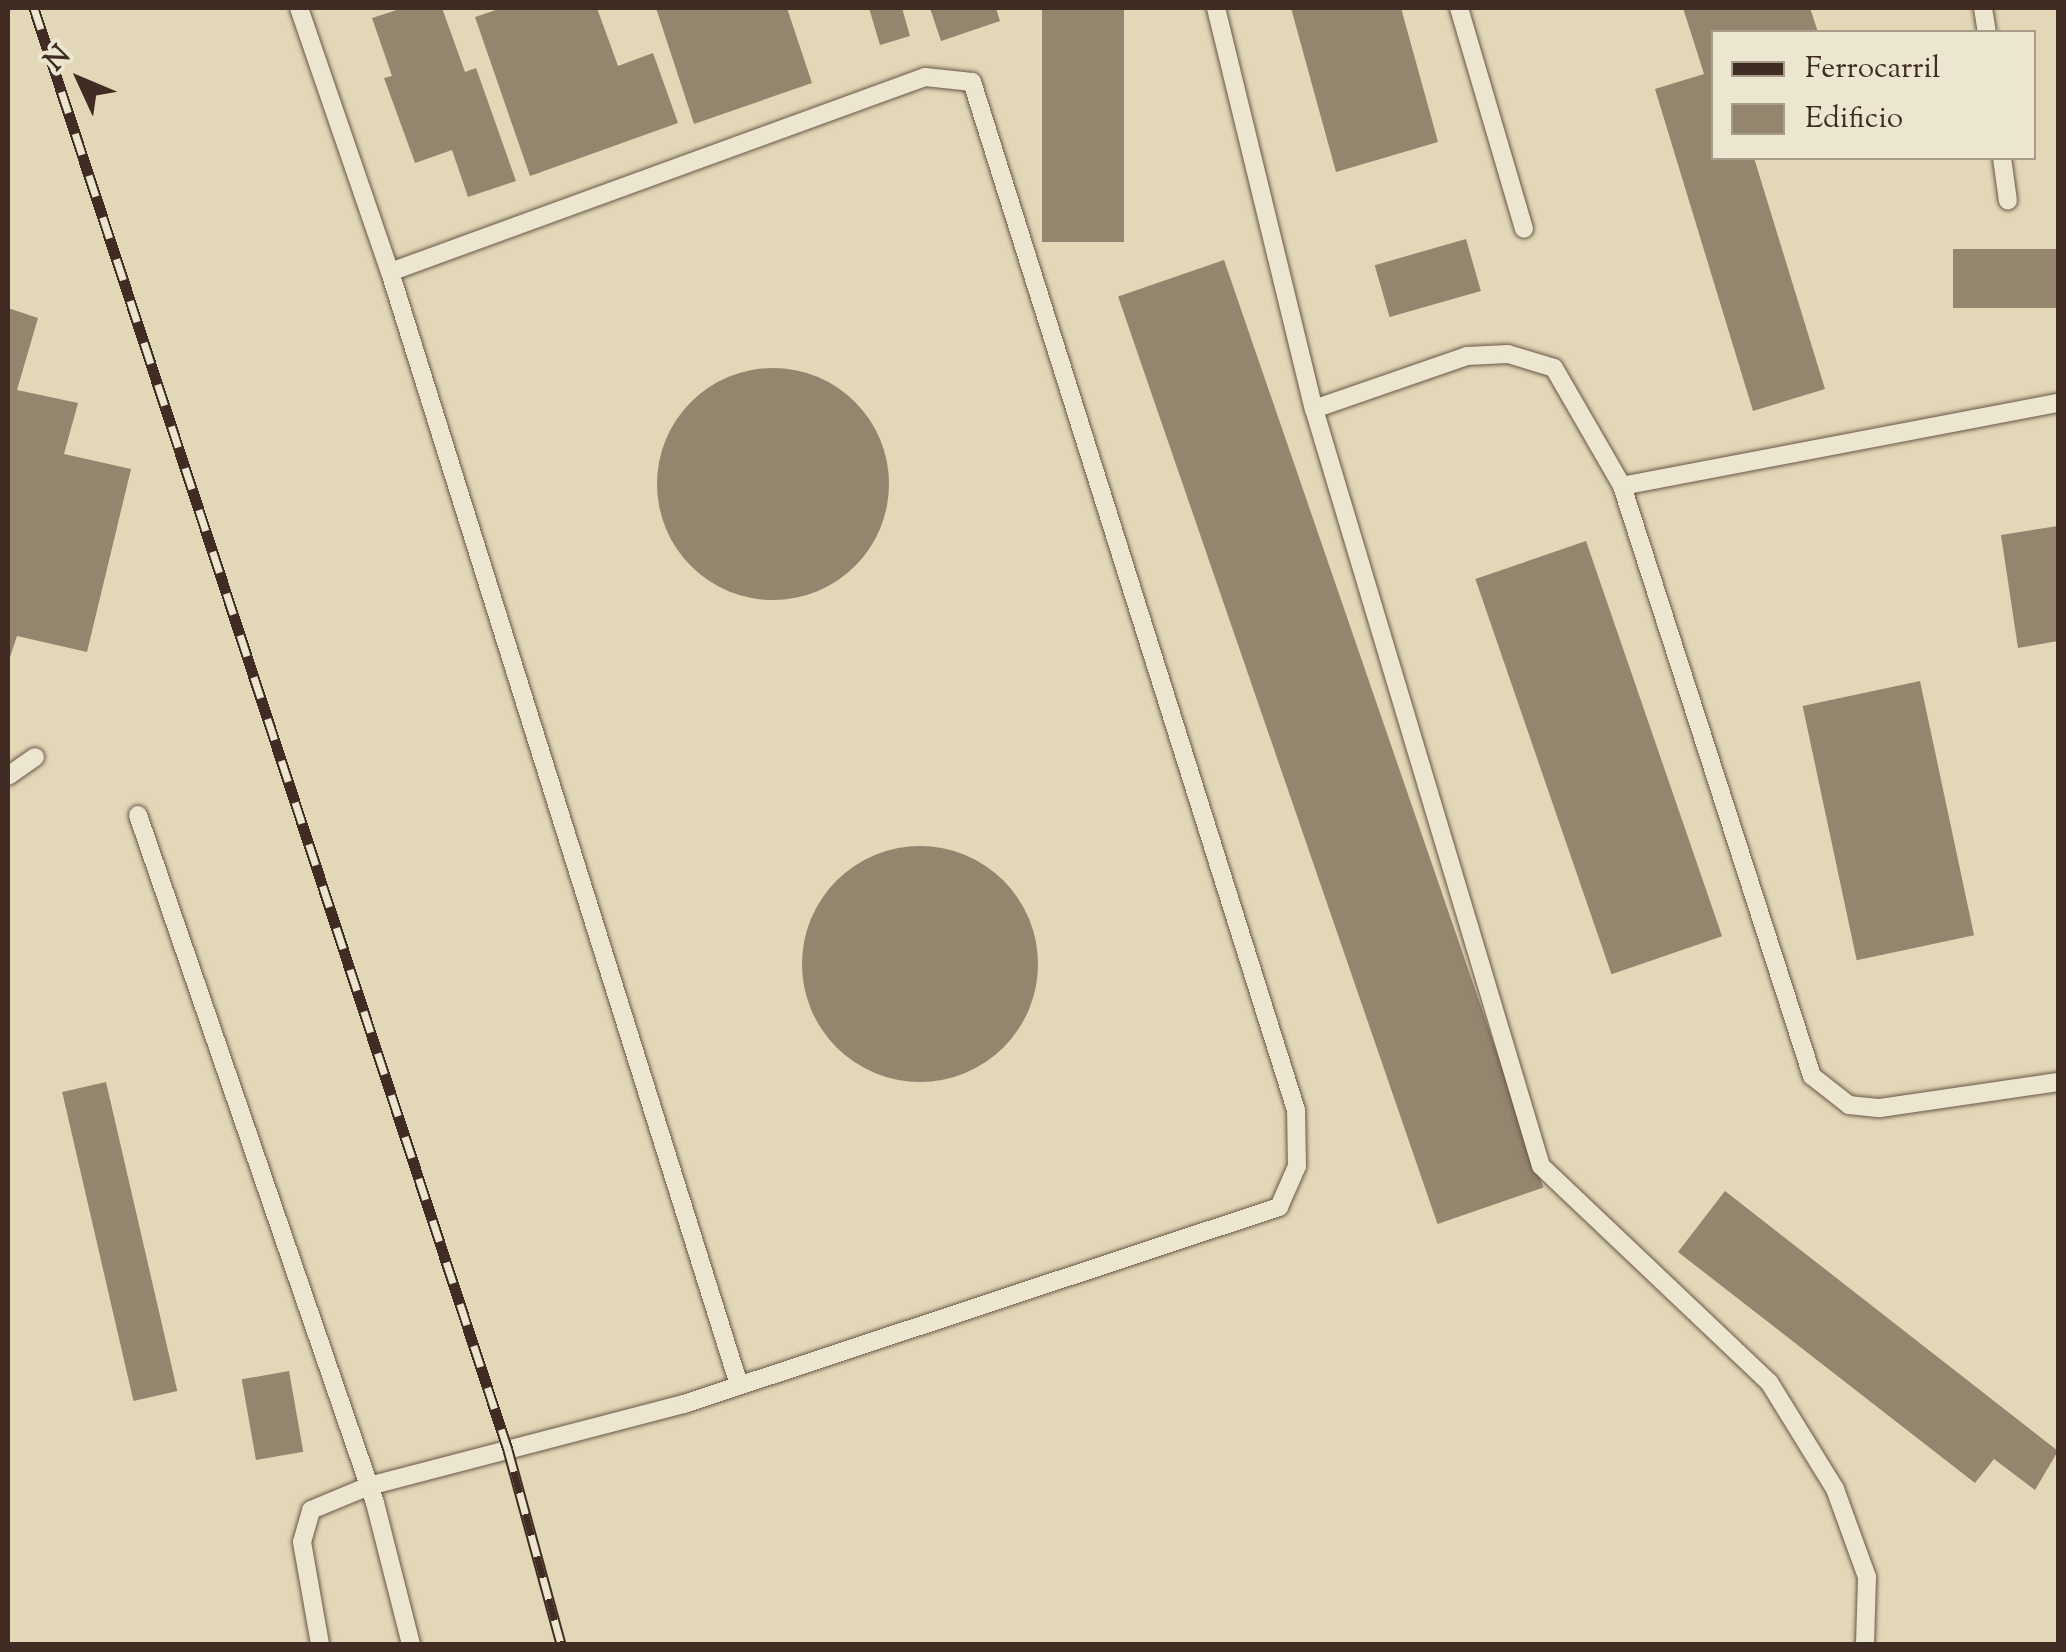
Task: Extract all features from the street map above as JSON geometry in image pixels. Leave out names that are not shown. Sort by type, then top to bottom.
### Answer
[{"type":"lane","points":[[299,8],[390,272],[738,1385]]},
{"type":"lane","points":[[1216,8],[1314,408],[1540,1166],[1770,1382],[1835,1489],[1861,1560],[1867,1577],[1864,1644]]},
{"type":"lane","points":[[1460,8],[1524,229]]},
{"type":"lane","points":[[320,1644],[302,1542],[311,1510],[369,1486],[738,1385],[1278,1207],[1296,1166],[1296,1110],[972,82],[925,77],[390,272]]},
{"type":"lane","points":[[2002,160],[2008,202]]},
{"type":"lane","points":[[1314,408],[1467,356],[1508,354],[1554,368],[1622,486],[1812,1076],[1849,1105],[1880,1108],[2058,1082]]},
{"type":"lane","points":[[1622,486],[2058,403]]},
{"type":"lane","points":[[8,776],[36,757]]},
{"type":"lane","points":[[138,815],[369,1486],[412,1644]]},
{"type":"building","points":[[403,8],[442,8],[465,72],[476,68],[516,181],[468,197],[452,150],[415,163],[384,78],[392,76],[372,18]]},
{"type":"building","points":[[502,8],[597,8],[618,66],[653,53],[678,123],[530,176],[475,17]]},
{"type":"building","points":[[656,8],[787,8],[812,83],[694,124]]},
{"type":"building","points":[[869,8],[902,8],[910,36],[880,45]]},
{"type":"building","points":[[930,8],[996,8],[1000,21],[941,41]]},
{"type":"building","points":[[1042,8],[1124,8],[1124,242],[1042,242]]},
{"type":"building","points":[[1291,8],[1401,8],[1438,142],[1336,172]]},
{"type":"building","points":[[1683,8],[1810,8],[1817,30],[1711,30],[1711,160],[1755,160],[1825,389],[1753,411],[1655,89],[1704,74]]},
{"type":"building","points":[[1466,239],[1481,291],[1390,317],[1375,265]]},
{"type":"building","points":[[1953,249],[2058,249],[2058,308],[1953,308]]},
{"type":"building","points":[[1224,260],[1543,1188],[1437,1224],[1118,296]]},
{"type":"building","points":[[8,308],[38,318],[17,390],[78,403],[64,454],[131,469],[87,652],[17,636],[8,663]]},
{"type":"building","points":[[773,368],[817,377],[855,402],[880,440],[889,484],[880,528],[855,566],[817,591],[773,600],[729,591],[691,566],[666,528],[657,484],[666,440],[691,402],[729,377]]},
{"type":"building","points":[[2058,526],[2058,641],[2018,648],[2001,535]]},
{"type":"building","points":[[1586,541],[1722,936],[1611,974],[1475,579]]},
{"type":"building","points":[[1920,681],[1974,935],[1857,960],[1803,706]]},
{"type":"building","points":[[920,846],[965,855],[1004,880],[1029,919],[1038,964],[1029,1009],[1004,1048],[965,1073],[920,1082],[875,1073],[836,1048],[811,1009],[802,964],[811,919],[836,880],[875,855]]},
{"type":"building","points":[[106,1082],[177,1391],[133,1401],[62,1092]]},
{"type":"building","points":[[1725,1191],[2058,1451],[2035,1490],[1994,1459],[1975,1483],[1678,1252]]},
{"type":"building","points":[[289,1371],[303,1452],[256,1460],[242,1379]]},
{"type":"railway","points":[[34,8],[508,1450],[561,1644]]}]
